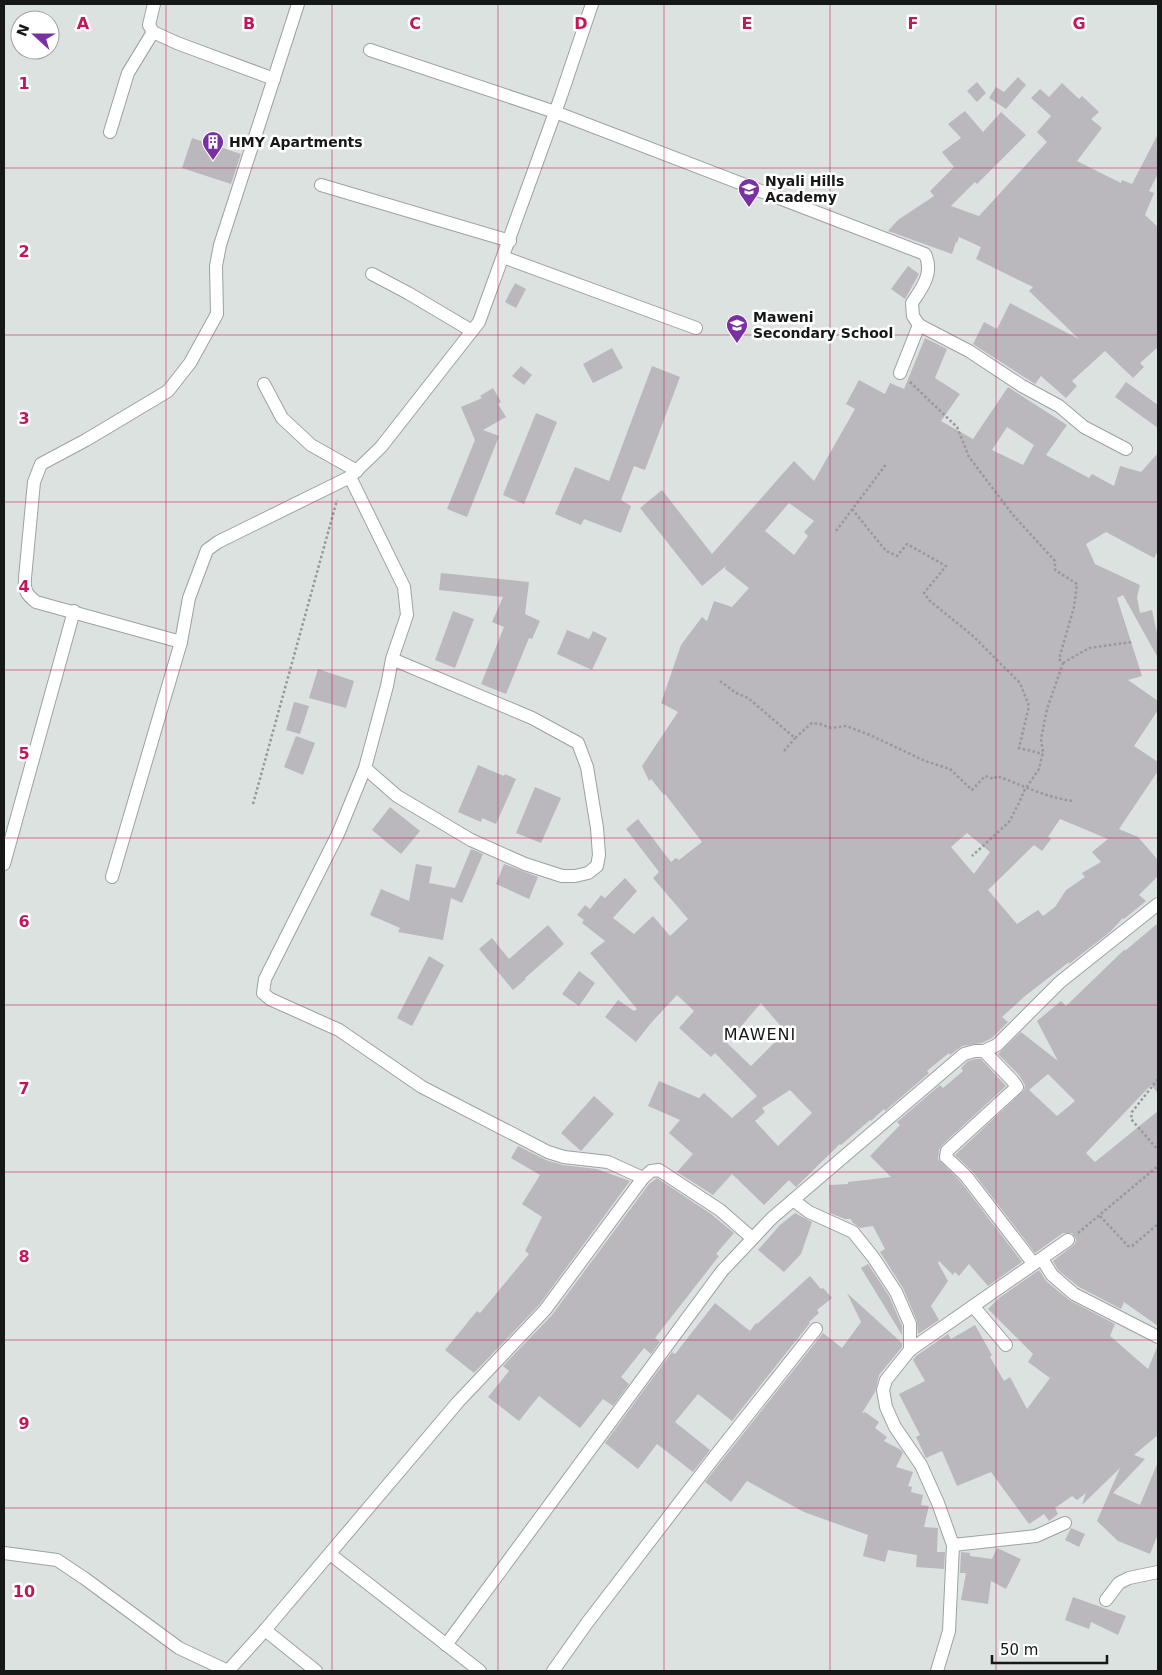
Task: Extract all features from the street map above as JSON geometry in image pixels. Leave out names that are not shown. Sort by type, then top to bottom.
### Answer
[{"type":"street","points":[[154,4],[149,25],[154,32],[177,44],[274,79]]},
{"type":"street","points":[[181,642],[36,602],[28,596],[24,589],[34,482],[41,464],[86,440],[168,390],[190,363],[217,314],[216,266],[220,244],[298,4]]},
{"type":"street","points":[[112,877],[181,642],[189,598],[207,550],[218,542],[350,477],[382,447],[479,322],[556,112],[592,4]]},
{"type":"street","points":[[110,132],[128,73],[154,32]]},
{"type":"street","points":[[370,50],[556,112],[925,254],[929,268],[925,283],[912,303],[913,316],[919,325],[969,351],[1022,386],[1058,406],[1084,427],[1126,449]]},
{"type":"street","points":[[321,185],[510,241]]},
{"type":"street","points":[[503,257],[696,328]]},
{"type":"street","points":[[372,274],[472,331]]},
{"type":"street","points":[[900,373],[919,325]]},
{"type":"street","points":[[264,384],[282,418],[350,477],[404,588],[407,615],[392,659],[388,686],[366,768],[338,834],[264,979],[263,993],[270,999],[340,1030],[422,1087],[548,1152],[564,1157],[608,1162],[642,1178]]},
{"type":"street","points":[[4,864],[74,611]]},
{"type":"street","points":[[366,768],[397,796],[471,840],[525,864],[562,876],[588,873],[597,866],[599,855],[597,828],[587,767],[578,743],[532,718],[392,659]]},
{"type":"street","points":[[446,1645],[722,1271],[752,1238],[772,1218],[964,1054],[984,1051],[997,1045],[1060,982],[1158,904]]},
{"type":"street","points":[[984,1051],[1017,1087],[947,1151],[946,1157],[966,1176],[1037,1261],[1074,1294],[1158,1337]]},
{"type":"street","points":[[4,1553],[56,1560],[100,1589],[179,1648],[228,1671],[458,1402],[545,1310],[642,1178],[651,1171],[659,1170],[720,1210],[752,1238]]},
{"type":"street","points":[[793,1200],[809,1212],[853,1232],[873,1257],[896,1292],[910,1324],[910,1350]]},
{"type":"street","points":[[937,1671],[949,1631],[953,1545],[921,1465],[895,1427],[886,1407],[883,1390],[886,1380],[910,1350],[1068,1240]]},
{"type":"street","points":[[973,1306],[1006,1345]]},
{"type":"street","points":[[553,1671],[587,1623],[716,1455],[816,1329]]},
{"type":"street","points":[[953,1545],[1036,1536],[1065,1523]]},
{"type":"street","points":[[330,1554],[480,1671]]},
{"type":"street","points":[[1106,1600],[1120,1582],[1129,1578],[1158,1572]]},
{"type":"street","points":[[265,1630],[316,1671]]},
{"type":"path","points":[[900,373],[957,427],[969,457],[992,489],[1013,516],[1055,561],[1055,570],[1077,584],[1074,607],[1058,659],[1063,663]]},
{"type":"path","points":[[836,531],[887,463]]},
{"type":"path","points":[[253,804],[350,477]]},
{"type":"path","points":[[852,510],[886,551],[897,556],[907,544],[946,566],[924,593],[930,601],[973,636],[1020,683],[1029,706],[1019,748],[1043,754]]},
{"type":"path","points":[[972,856],[1009,822],[1038,769],[1043,754],[1041,739],[1047,710],[1063,663],[1089,648],[1132,642]]},
{"type":"path","points":[[720,681],[736,693],[748,698],[795,738]]},
{"type":"path","points":[[784,751],[812,723],[831,728],[846,726],[925,761],[950,769],[972,790],[985,776],[994,779],[997,776],[1057,799],[1073,802]]},
{"type":"path","points":[[1158,1079],[1132,1112],[1131,1119],[1158,1150]]},
{"type":"path","points":[[1068,1240],[1100,1216],[1158,1166]]},
{"type":"path","points":[[1100,1216],[1128,1246],[1132,1246],[1158,1224]]},
{"type":"building","points":[[1018,77],[1026,85],[1006,109],[989,98],[996,87],[1004,92]]},
{"type":"building","points":[[977,82],[986,93],[977,102],[967,91]]},
{"type":"building","points":[[1062,83],[1079,99],[1082,96],[1099,112],[1091,119],[1102,128],[1077,161],[1121,183],[1122,180],[1132,184],[1158,134],[1158,174],[1149,191],[1154,193],[1145,215],[1158,227],[1158,347],[1140,363],[1144,367],[1133,378],[1105,351],[1072,381],[1077,386],[1066,398],[1041,376],[1035,384],[973,344],[984,322],[997,329],[1010,303],[1079,339],[1029,291],[1033,287],[976,259],[981,247],[959,237],[952,254],[888,231],[898,220],[934,196],[930,191],[954,167],[942,152],[961,138],[948,124],[965,111],[983,132],[1001,112],[1026,135],[977,184],[975,182],[951,206],[979,216],[1047,142],[1037,132],[1051,116],[1031,98],[1040,89],[1049,97]]},
{"type":"building","name":"HMY Apartments","points":[[192,138],[241,154],[231,184],[182,168]]},
{"type":"building","points":[[908,266],[919,274],[905,299],[891,289]]},
{"type":"building","points":[[515,283],[526,289],[516,308],[505,302]]},
{"type":"building","points":[[925,338],[947,349],[935,378],[960,394],[941,421],[973,439],[1008,387],[1067,425],[1046,455],[1089,478],[1092,474],[1114,486],[1120,466],[1141,472],[1158,453],[1158,551],[1154,558],[1106,532],[1086,544],[1095,564],[1140,585],[1137,597],[1140,613],[1152,610],[1158,638],[1158,658],[1123,595],[1117,598],[1142,676],[1128,680],[1158,701],[1158,710],[1134,746],[1158,762],[1158,771],[1119,829],[1138,837],[1157,859],[1158,876],[1139,895],[1146,901],[1123,918],[1110,932],[1025,996],[1002,1017],[1008,1022],[992,1038],[982,1043],[962,1046],[950,1055],[949,1053],[885,1111],[884,1109],[840,1144],[796,1187],[789,1180],[764,1205],[732,1174],[713,1195],[677,1172],[693,1154],[669,1133],[680,1120],[648,1106],[659,1081],[699,1098],[704,1093],[732,1118],[757,1096],[715,1053],[711,1057],[679,1028],[694,1011],[677,995],[636,1042],[605,1017],[618,1000],[634,1011],[637,1009],[590,953],[605,941],[582,923],[584,920],[577,915],[585,905],[590,909],[601,895],[605,898],[625,878],[637,891],[613,918],[634,934],[653,916],[670,936],[688,919],[653,878],[659,872],[626,829],[638,819],[671,862],[676,858],[679,860],[702,842],[665,794],[651,779],[649,781],[642,766],[678,712],[661,703],[681,645],[702,617],[707,621],[714,601],[732,607],[749,588],[725,569],[726,566],[702,586],[640,508],[662,490],[712,554],[794,461],[814,481],[855,409],[846,404],[859,380],[885,394],[890,383],[904,389]],"holes":[[[1007,427],[1034,445],[1023,465],[992,450]],[[789,503],[814,521],[804,532],[808,536],[794,555],[765,531]],[[1060,819],[1108,839],[1092,852],[1101,862],[1082,873],[1085,877],[1066,890],[1055,907],[1043,916],[1038,910],[1017,924],[988,890],[1034,845],[1042,851],[1051,839],[1048,837]],[[967,833],[990,852],[974,874],[951,847]],[[761,1003],[784,1030],[776,1036],[778,1039],[751,1066],[727,1043]],[[790,1090],[812,1113],[778,1146],[755,1121],[765,1112],[762,1108]]]},
{"type":"building","points":[[612,348],[623,368],[593,383],[583,364]]},
{"type":"building","points":[[521,366],[532,375],[524,385],[512,376]]},
{"type":"building","points":[[652,366],[680,377],[645,470],[634,466],[621,500],[631,506],[621,533],[584,519],[581,525],[555,514],[575,467],[609,481]]},
{"type":"building","points":[[1126,382],[1158,405],[1158,428],[1115,397]]},
{"type":"building","points":[[493,388],[501,402],[498,404],[506,417],[483,430],[499,436],[467,517],[447,509],[475,440],[461,407],[482,398],[480,396]]},
{"type":"building","points":[[536,413],[557,422],[524,504],[503,495]]},
{"type":"building","points":[[441,573],[529,582],[525,614],[540,621],[532,639],[529,638],[506,694],[481,684],[504,627],[492,622],[503,597],[439,590]]},
{"type":"building","points":[[453,611],[474,619],[455,668],[435,660]]},
{"type":"building","points":[[567,630],[589,639],[593,631],[607,638],[592,670],[557,654]]},
{"type":"building","points":[[318,669],[354,681],[346,708],[309,698]]},
{"type":"building","points":[[294,702],[309,706],[300,734],[286,730]]},
{"type":"building","points":[[296,736],[315,743],[303,775],[284,767]]},
{"type":"building","points":[[478,765],[516,779],[496,824],[482,818],[481,822],[458,812]]},
{"type":"building","points":[[535,787],[561,798],[541,843],[516,833]]},
{"type":"building","points":[[390,807],[420,831],[401,854],[372,830]]},
{"type":"building","points":[[471,849],[483,854],[462,903],[451,898],[443,940],[398,932],[400,928],[370,915],[381,889],[409,901],[416,864],[432,867],[429,883],[455,888]]},
{"type":"building","points":[[504,864],[538,877],[529,899],[496,884]]},
{"type":"building","points":[[1158,923],[1158,1093],[1151,1085],[1086,1153],[1095,1162],[1158,1111],[1158,1326],[1124,1302],[1121,1309],[1079,1287],[1058,1270],[1053,1261],[1075,1244],[1076,1239],[1072,1233],[1063,1233],[1035,1253],[972,1171],[955,1155],[1024,1090],[1025,1085],[1019,1075],[998,1054],[1021,1032],[1058,1061],[1037,1021],[1061,1001],[1066,1006]],"holes":[[[1048,1074],[1075,1101],[1057,1116],[1029,1090]]]},
{"type":"building","points":[[548,925],[564,944],[513,990],[479,949],[492,938],[509,959]]},
{"type":"building","points":[[429,956],[444,965],[412,1026],[397,1018]]},
{"type":"building","points":[[579,971],[595,983],[579,1006],[562,994]]},
{"type":"building","points":[[981,1059],[1006,1086],[942,1145],[939,1150],[938,1159],[960,1181],[1022,1262],[988,1286],[969,1264],[959,1276],[955,1272],[953,1275],[939,1261],[938,1263],[948,1281],[931,1306],[939,1320],[918,1334],[917,1321],[903,1288],[880,1252],[885,1249],[873,1226],[860,1228],[851,1219],[845,1219],[830,1213],[829,1185],[891,1177],[870,1156],[900,1125],[897,1122],[940,1085],[943,1088],[963,1071],[961,1068],[968,1061]]},
{"type":"building","points":[[594,1096],[614,1114],[581,1151],[561,1133]]},
{"type":"building","points":[[518,1146],[546,1160],[563,1165],[597,1169],[630,1181],[539,1305],[474,1373],[445,1350],[477,1311],[480,1313],[529,1254],[525,1251],[542,1217],[522,1204],[540,1175],[511,1158]]},
{"type":"building","points":[[657,1178],[711,1214],[734,1233],[716,1254],[719,1256],[655,1338],[660,1342],[651,1354],[644,1348],[621,1377],[629,1384],[613,1406],[603,1399],[580,1428],[539,1396],[519,1421],[488,1397],[509,1371],[503,1366],[552,1315],[649,1184]]},
{"type":"building","points":[[795,1213],[812,1222],[801,1254],[784,1272],[758,1250],[780,1225]]},
{"type":"building","points":[[868,1264],[889,1296],[902,1326],[902,1335],[861,1268]]},
{"type":"building","points":[[1039,1270],[1046,1281],[1069,1300],[1115,1324],[1110,1336],[1148,1369],[1158,1345],[1158,1435],[1134,1455],[1145,1459],[1113,1493],[1140,1505],[1158,1462],[1158,1534],[1150,1554],[1118,1541],[1097,1521],[1120,1468],[1082,1505],[1086,1493],[1077,1500],[1072,1496],[1055,1508],[1058,1514],[1049,1521],[1044,1514],[1029,1524],[991,1472],[957,1486],[942,1451],[926,1458],[916,1437],[920,1435],[899,1394],[925,1381],[913,1360],[916,1356],[948,1334],[951,1339],[975,1325],[1004,1381],[1010,1377],[1027,1409],[1050,1378],[1028,1362],[1033,1354],[988,1309],[999,1298]]},
{"type":"building","points":[[810,1276],[832,1298],[817,1310],[819,1313],[809,1322],[732,1421],[698,1394],[675,1422],[710,1450],[693,1472],[657,1444],[638,1469],[605,1443],[672,1352],[675,1354],[715,1303],[750,1331],[756,1323]]},
{"type":"building","points":[[847,1293],[902,1343],[902,1347],[879,1375],[875,1392],[862,1413],[865,1412],[879,1422],[875,1428],[887,1437],[884,1441],[903,1453],[896,1467],[913,1472],[908,1486],[912,1487],[911,1492],[923,1495],[921,1505],[929,1506],[924,1527],[938,1528],[937,1552],[945,1552],[944,1569],[916,1567],[917,1555],[888,1550],[885,1562],[863,1556],[868,1535],[804,1512],[747,1481],[731,1502],[705,1482],[823,1333],[842,1348],[861,1322]]},
{"type":"building","points":[[1071,1528],[1085,1534],[1079,1547],[1065,1540]]},
{"type":"building","points":[[997,1548],[1021,1559],[1006,1589],[991,1581],[988,1604],[961,1600],[966,1573],[960,1573],[961,1552],[970,1553],[970,1556],[992,1559]]},
{"type":"building","points":[[1073,1597],[1126,1616],[1118,1635],[1091,1622],[1089,1629],[1065,1620]]},
{"type":"place","name":"HMY Apartments","points":[[213,161]]},
{"type":"place","name":"Nyali Hills Academy","points":[[749,208]]},
{"type":"place","name":"Maweni Secondary School","points":[[737,344]]},
{"type":"district","name":"MAWENI","points":[[760,1034]]}]
